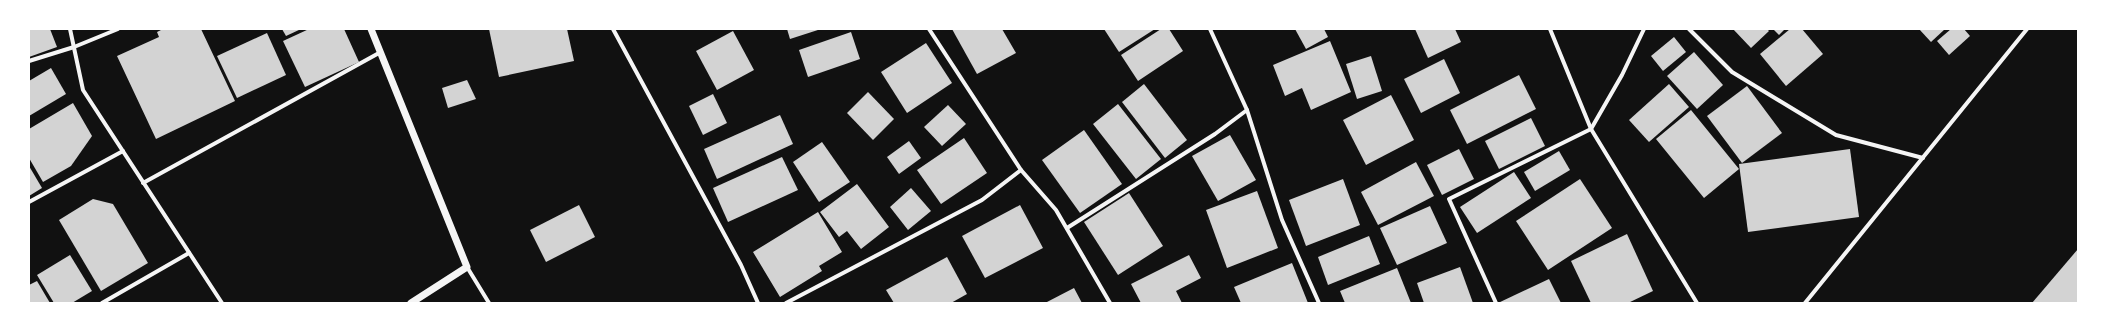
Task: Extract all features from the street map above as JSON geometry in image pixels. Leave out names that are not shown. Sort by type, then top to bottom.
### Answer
[{"type":"street","points":[[70,29],[83,90],[222,303]]},
{"type":"street","points":[[29,61],[74,47],[118,29]]},
{"type":"street","points":[[371,29],[379,53],[467,267],[489,303]]},
{"type":"street","points":[[613,29],[741,265],[758,303]]},
{"type":"street","points":[[929,29],[1021,170],[1056,210],[1110,303]]},
{"type":"street","points":[[1210,29],[1247,110],[1282,220],[1319,303]]},
{"type":"street","points":[[1550,29],[1591,129],[1697,303]]},
{"type":"street","points":[[1496,303],[1449,199],[1591,129],[1622,75],[1644,29]]},
{"type":"street","points":[[1689,29],[1732,72],[1836,135],[1924,158]]},
{"type":"street","points":[[1805,303],[2027,29]]},
{"type":"street","points":[[143,183],[379,53]]},
{"type":"street","points":[[1067,228],[1214,134],[1247,110]]},
{"type":"street","points":[[29,202],[123,151]]},
{"type":"street","points":[[786,303],[982,200],[1021,170]]},
{"type":"street","points":[[102,303],[189,253]]},
{"type":"street","points":[[411,303],[467,267]]},
{"type":"building","points":[[29,29],[50,29],[57,47],[29,57]]},
{"type":"building","points":[[163,29],[201,29],[235,101],[156,139],[117,56],[159,37],[157,32]]},
{"type":"building","points":[[282,29],[301,29],[286,36]]},
{"type":"building","points":[[309,29],[344,29],[359,62],[305,87],[283,41]]},
{"type":"building","points":[[489,29],[567,29],[574,61],[499,77]]},
{"type":"building","points":[[787,29],[821,29],[790,39]]},
{"type":"building","points":[[952,29],[1002,29],[1016,53],[977,74]]},
{"type":"building","points":[[1104,29],[1155,29],[1119,52]]},
{"type":"building","points":[[1161,29],[1169,29],[1183,51],[1138,81],[1121,55]]},
{"type":"building","points":[[1295,29],[1324,29],[1328,37],[1306,49]]},
{"type":"building","points":[[1415,29],[1455,29],[1461,42],[1428,58]]},
{"type":"building","points":[[1733,29],[1767,29],[1769,31],[1751,48]]},
{"type":"building","points":[[1773,29],[1785,29],[1779,35]]},
{"type":"building","points":[[1790,29],[1802,29],[1823,54],[1786,86],[1760,54]]},
{"type":"building","points":[[1919,29],[1945,29],[1931,42]]},
{"type":"building","points":[[1951,29],[1964,29],[1970,36],[1949,55],[1937,41]]},
{"type":"building","points":[[733,31],[754,70],[717,90],[696,51]]},
{"type":"building","points":[[851,32],[860,59],[808,77],[799,50]]},
{"type":"building","points":[[267,33],[286,75],[237,98],[217,56]]},
{"type":"building","points":[[1674,37],[1686,52],[1663,71],[1651,56]]},
{"type":"building","points":[[1330,41],[1351,92],[1311,110],[1302,88],[1285,96],[1273,65]]},
{"type":"building","points":[[926,43],[952,83],[907,113],[881,72]]},
{"type":"building","points":[[1694,52],[1723,85],[1697,109],[1667,76]]},
{"type":"building","points":[[1371,56],[1382,91],[1357,99],[1346,64]]},
{"type":"building","points":[[1444,59],[1460,93],[1421,113],[1404,79]]},
{"type":"building","points":[[51,68],[66,94],[29,116],[29,81]]},
{"type":"building","points":[[1519,75],[1536,109],[1467,144],[1450,110]]},
{"type":"building","points":[[467,80],[476,99],[448,108],[442,88]]},
{"type":"building","points":[[1144,84],[1187,140],[1165,158],[1122,102]]},
{"type":"building","points":[[1669,84],[1689,107],[1649,142],[1629,120]]},
{"type":"building","points":[[1747,86],[1782,133],[1742,163],[1707,116]]},
{"type":"building","points":[[868,92],[894,119],[873,140],[847,113]]},
{"type":"building","points":[[713,94],[727,123],[703,135],[689,106]]},
{"type":"building","points":[[1391,95],[1414,140],[1366,165],[1343,120]]},
{"type":"building","points":[[73,103],[92,136],[71,166],[43,182],[29,158],[29,129]]},
{"type":"building","points":[[1118,104],[1161,159],[1136,179],[1093,124]]},
{"type":"building","points":[[948,105],[966,124],[942,146],[924,127]]},
{"type":"building","points":[[1691,110],[1739,169],[1704,198],[1656,139]]},
{"type":"building","points":[[780,115],[793,144],[717,179],[704,149]]},
{"type":"building","points":[[1531,118],[1545,146],[1499,169],[1485,141]]},
{"type":"building","points":[[1084,130],[1122,184],[1080,213],[1042,160]]},
{"type":"building","points":[[1230,135],[1256,180],[1218,201],[1192,156]]},
{"type":"building","points":[[964,138],[987,173],[941,204],[917,170]]},
{"type":"building","points":[[909,141],[921,158],[899,174],[887,157]]},
{"type":"building","points":[[822,142],[850,182],[819,202],[793,162]]},
{"type":"building","points":[[1459,149],[1474,179],[1442,195],[1427,165]]},
{"type":"building","points":[[1850,149],[1859,217],[1748,232],[1739,164]]},
{"type":"building","points":[[1559,151],[1570,170],[1535,191],[1524,172]]},
{"type":"building","points":[[782,157],[798,190],[728,222],[713,188]]},
{"type":"building","points":[[1416,162],[1434,196],[1378,225],[1361,192]]},
{"type":"building","points":[[29,166],[42,188],[29,196]]},
{"type":"building","points":[[1514,172],[1531,198],[1477,233],[1460,207]]},
{"type":"building","points":[[1343,179],[1360,225],[1306,246],[1289,200]]},
{"type":"building","points":[[1580,179],[1612,228],[1548,270],[1516,221]]},
{"type":"building","points":[[857,184],[889,227],[861,249],[847,231],[839,237],[820,212]]},
{"type":"building","points":[[911,188],[931,211],[908,230],[890,207]]},
{"type":"building","points":[[1257,191],[1278,248],[1227,268],[1206,210]]},
{"type":"building","points":[[1129,193],[1163,246],[1118,275],[1084,222]]},
{"type":"building","points":[[93,199],[113,204],[148,263],[101,291],[59,220]]},
{"type":"building","points":[[579,205],[595,237],[546,262],[530,230]]},
{"type":"building","points":[[1020,205],[1043,248],[985,278],[962,236]]},
{"type":"building","points":[[1430,206],[1447,243],[1397,265],[1380,228]]},
{"type":"building","points":[[818,212],[842,252],[819,266],[822,271],[780,297],[753,252]]},
{"type":"building","points":[[1627,234],[1653,291],[1628,303],[1591,303],[1571,261]]},
{"type":"building","points":[[1369,236],[1380,264],[1328,285],[1318,257]]},
{"type":"building","points":[[2078,249],[2078,303],[2032,303]]},
{"type":"building","points":[[70,255],[92,291],[72,303],[54,303],[37,275]]},
{"type":"building","points":[[1189,255],[1201,278],[1176,291],[1182,303],[1141,303],[1131,284]]},
{"type":"building","points":[[947,257],[967,294],[951,303],[894,303],[886,290]]},
{"type":"building","points":[[1292,263],[1308,303],[1241,303],[1234,287]]},
{"type":"building","points":[[1460,267],[1473,303],[1424,303],[1417,283]]},
{"type":"building","points":[[1397,268],[1411,303],[1345,303],[1340,291]]},
{"type":"building","points":[[1549,279],[1561,303],[1498,303]]},
{"type":"building","points":[[37,281],[50,303],[29,303],[29,285]]},
{"type":"building","points":[[1074,288],[1082,303],[1045,303]]}]
